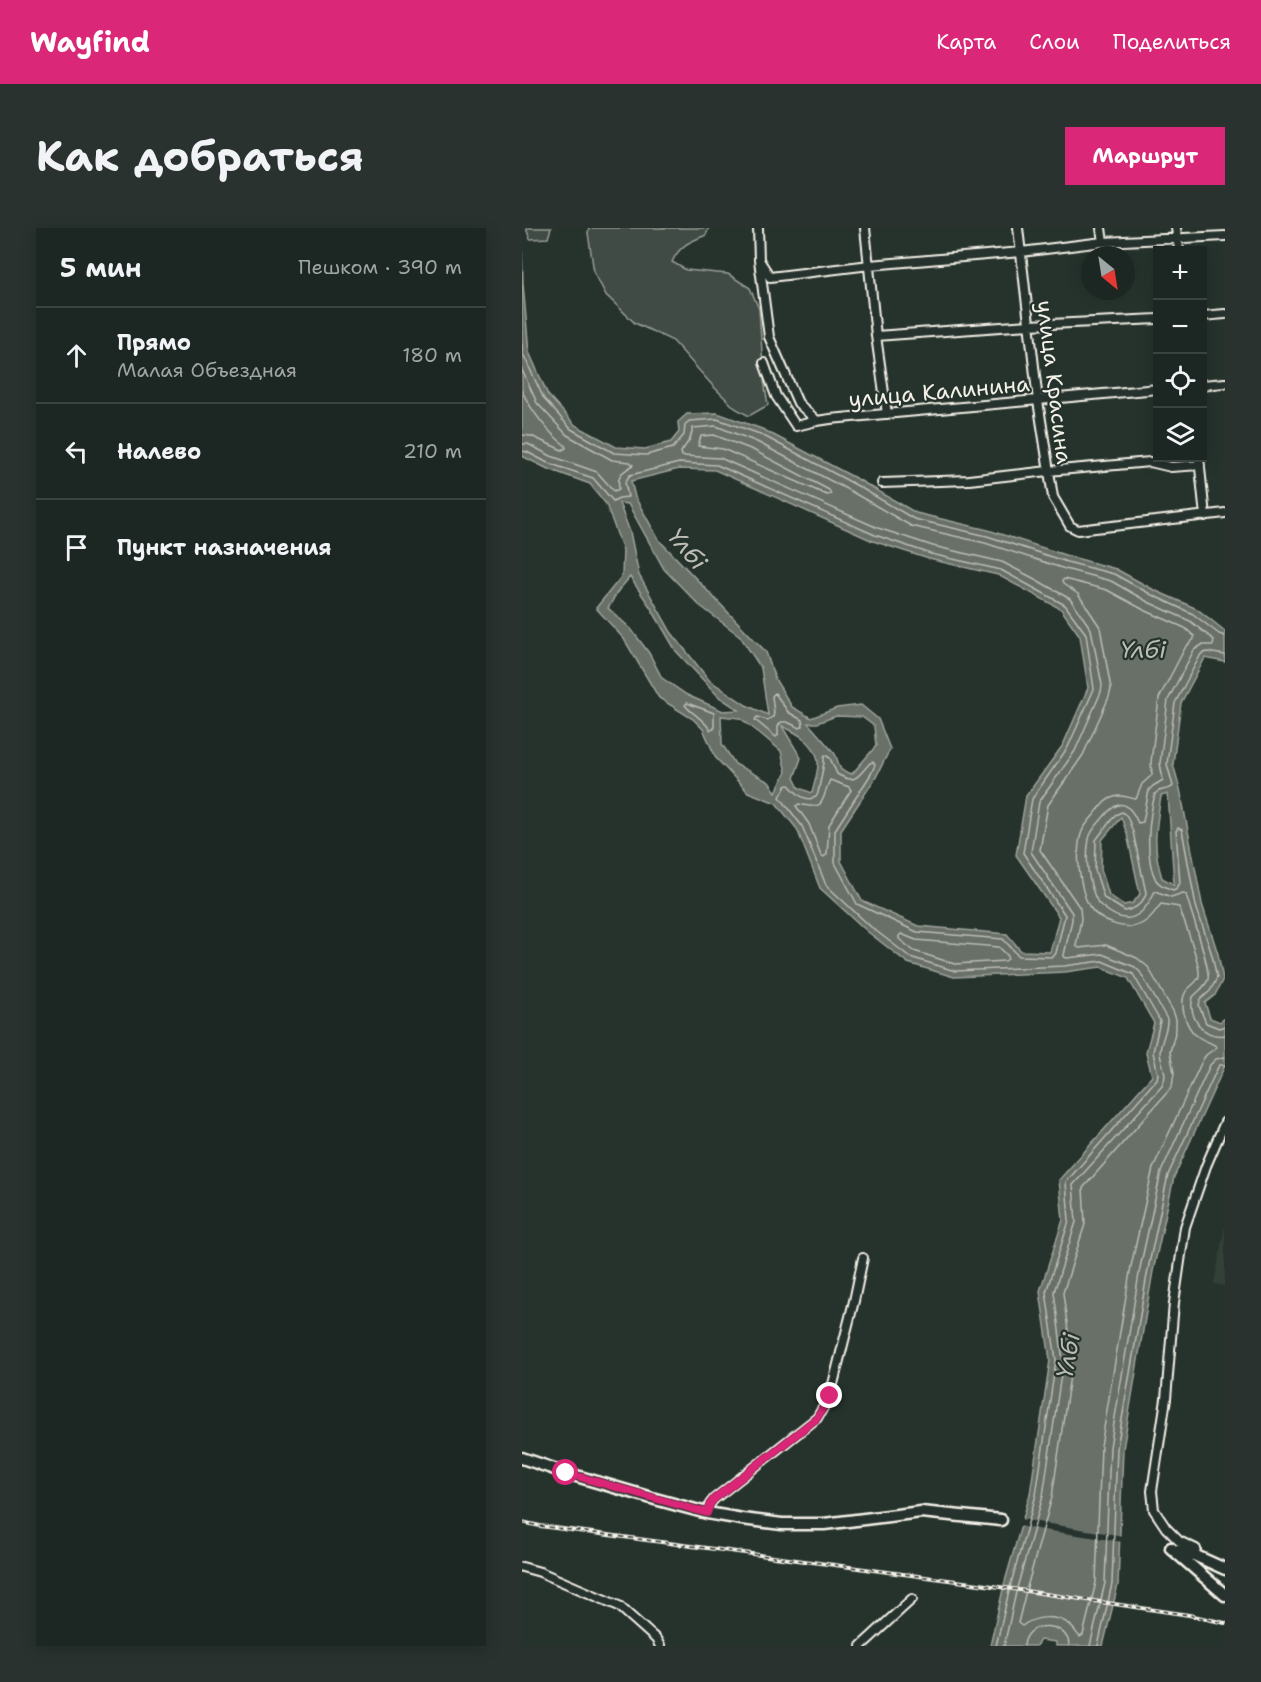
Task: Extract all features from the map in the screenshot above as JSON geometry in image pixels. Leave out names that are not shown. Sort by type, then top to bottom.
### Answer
[{"type":"main road","points":[[522,1458],[566,1473],[707,1513],[782,1524],[824,1524],[921,1512],[1001,1520]]},
{"type":"main road","points":[[1224,1589],[1169,1547],[1225,1569]]},
{"type":"street","points":[[758,228],[759,260],[769,337],[798,403],[817,421]]},
{"type":"street","points":[[865,228],[886,414]]},
{"type":"street","name":"улица Красина","points":[[1018,228],[1048,471],[1053,497],[1070,526],[1078,530],[1205,516]]},
{"type":"street","points":[[1101,228],[1103,242]]},
{"type":"street","points":[[1176,228],[1179,246]]},
{"type":"street","points":[[759,260],[770,277],[1103,242],[1225,236]]},
{"type":"street","points":[[1207,316],[1225,314]]},
{"type":"street","points":[[876,336],[1153,319]]},
{"type":"street","name":"улица Калинина","points":[[764,363],[776,396],[796,426],[817,421],[1153,390]]},
{"type":"street","points":[[1207,384],[1225,382]]},
{"type":"street","points":[[882,483],[969,480],[1150,462],[1172,467],[1195,462]]},
{"type":"street","points":[[1200,462],[1205,516],[1225,513]]},
{"type":"street","points":[[1194,1555],[1196,1549],[1179,1541],[1166,1528],[1154,1510],[1152,1491],[1166,1399],[1174,1303],[1185,1227],[1206,1166],[1225,1122]]},
{"type":"street","points":[[707,1513],[714,1499],[817,1418],[830,1396],[863,1258]]},
{"type":"street","points":[[522,1567],[540,1572],[619,1606],[656,1639],[660,1646]]},
{"type":"street","points":[[861,1646],[912,1599]]},
{"type":"shaded area","points":[[526,228],[551,228],[548,238],[530,239]]},
{"type":"shaded area","points":[[589,228],[709,228],[706,235],[682,248],[672,262],[686,270],[728,274],[750,288],[759,309],[768,405],[749,416],[735,408],[673,341],[635,323],[606,295],[594,272]]},
{"type":"shaded area","points":[[1225,1225],[1225,1286],[1214,1284]]},
{"type":"water","name":"Үлбі","points":[[522,248],[529,352],[548,395],[575,425],[616,447],[645,449],[671,442],[679,432],[678,422],[687,414],[717,413],[762,429],[916,513],[988,530],[1116,569],[1154,590],[1197,609],[1225,631],[1225,662],[1205,658],[1181,703],[1173,764],[1202,904],[1218,954],[1223,979],[1215,995],[1205,1003],[1210,1018],[1220,1022],[1225,1018],[1225,1065],[1174,1177],[1153,1271],[1123,1449],[1118,1585],[1103,1646],[1056,1646],[1056,1642],[1040,1640],[1036,1646],[990,1646],[1004,1585],[1030,1494],[1050,1360],[1040,1291],[1063,1220],[1059,1180],[1152,1076],[1146,1052],[1154,1023],[1128,978],[1101,967],[1065,972],[954,977],[908,963],[868,932],[820,888],[797,829],[776,803],[748,792],[716,758],[703,729],[693,719],[659,698],[624,639],[596,608],[622,576],[623,550],[606,504],[590,484],[546,468],[522,456]],"holes":[[[679,469],[715,470],[873,541],[929,559],[998,575],[1061,609],[1080,636],[1088,688],[1063,745],[1026,796],[1016,855],[1059,917],[1050,952],[1021,951],[1007,934],[918,926],[862,901],[841,861],[841,830],[876,777],[890,749],[878,719],[861,705],[837,708],[811,718],[792,707],[775,679],[766,652],[659,540],[635,497],[631,481]],[[619,503],[628,504],[664,569],[699,605],[740,636],[761,668],[768,715],[746,705],[709,680],[671,632],[639,575],[630,532]],[[630,577],[676,651],[719,697],[739,710],[723,711],[687,695],[662,678],[649,653],[631,629],[608,608]],[[721,716],[740,718],[781,751],[786,772],[776,792],[769,782],[735,764],[722,744]],[[836,716],[862,717],[874,726],[876,746],[852,774],[841,770],[835,754],[808,723],[817,723]],[[782,726],[809,743],[818,761],[812,793],[799,788],[794,778],[801,758]],[[1168,794],[1174,884],[1162,878],[1157,857],[1156,837],[1161,796]],[[1121,817],[1140,894],[1133,903],[1124,905],[1109,895],[1101,869],[1102,840]]]},
{"type":"pier","points":[[1020,1519],[1123,1536],[1123,1542],[1018,1526]]},
{"type":"railway","points":[[522,1522],[979,1584],[1189,1615],[1225,1623]]},
{"type":"route","points":[[566,1473],[707,1513],[714,1499],[817,1418],[830,1396]]}]
